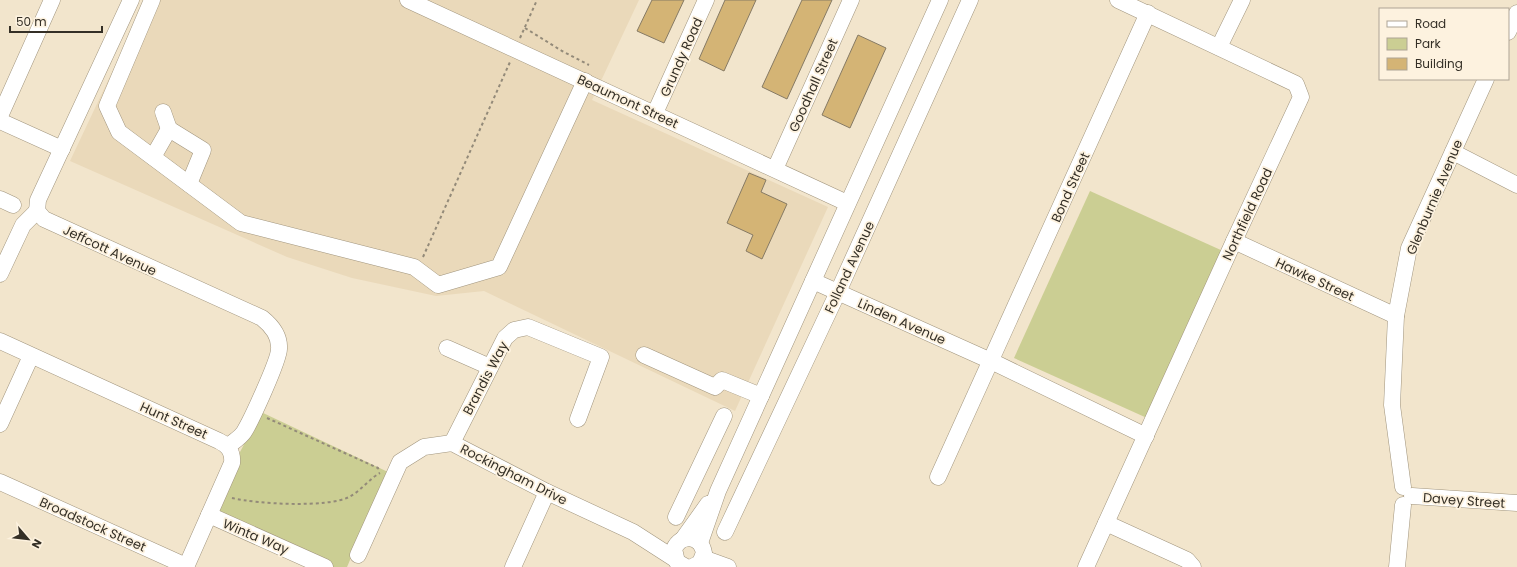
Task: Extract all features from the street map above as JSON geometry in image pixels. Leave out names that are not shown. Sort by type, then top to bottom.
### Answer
[{"type":"street","points":[[0,116],[52,0]]},
{"type":"street","points":[[0,274],[23,224],[37,211],[38,200],[131,0]]},
{"type":"street","points":[[152,0],[107,106],[119,132],[241,223],[414,266],[438,285],[499,267],[585,81]]},
{"type":"street","name":"Beaumont Street","points":[[408,0],[428,4],[515,49],[775,169],[814,194],[847,203]]},
{"type":"street","name":"Grundy Road","points":[[655,114],[706,0]]},
{"type":"street","name":"Goodhall Street","points":[[775,169],[851,0]]},
{"type":"street","name":"Folland Avenue","points":[[687,560],[940,0]]},
{"type":"street","name":"Folland Avenue","points":[[725,532],[838,292],[970,0]]},
{"type":"street","name":"Northfield Road","points":[[1091,565],[1106,523],[1234,241],[1301,98],[1296,84],[1118,0]]},
{"type":"street","points":[[1219,47],[1242,0]]},
{"type":"street","name":"Bond Street","points":[[992,361],[1148,13]]},
{"type":"street","points":[[1509,30],[1517,13]]},
{"type":"street","name":"Glenburnie Avenue","points":[[1397,567],[1406,496],[1392,405],[1396,316],[1410,248],[1486,80]]},
{"type":"street","points":[[163,112],[169,130],[204,150],[189,184]]},
{"type":"street","points":[[0,121],[62,149]]},
{"type":"street","points":[[153,157],[169,130]]},
{"type":"street","points":[[1453,152],[1517,185]]},
{"type":"street","name":"Jeffcott Avenue","points":[[37,211],[44,219],[262,318],[270,324],[275,331],[280,348],[276,361],[244,432],[228,446]]},
{"type":"street","name":"Hawke Street","points":[[1234,241],[1396,316]]},
{"type":"street","name":"Linden Avenue","points":[[813,281],[992,361],[1146,436]]},
{"type":"street","name":"Brandis Way","points":[[452,442],[505,338],[514,330],[528,326],[601,356],[578,419]]},
{"type":"street","name":"Hunt Street","points":[[0,341],[228,446]]},
{"type":"street","points":[[447,348],[490,368]]},
{"type":"street","points":[[644,355],[715,388],[722,380],[761,396]]},
{"type":"street","points":[[0,424],[31,356]]},
{"type":"street","points":[[938,477],[992,361]]},
{"type":"street","points":[[676,517],[724,416]]},
{"type":"street","points":[[716,432],[747,425]]},
{"type":"street","name":"Rockingham Drive","points":[[358,555],[400,462],[424,447],[452,442],[547,492],[633,532],[687,560],[692,538],[681,540],[633,532]]},
{"type":"street","points":[[186,566],[232,463],[232,454],[228,446]]},
{"type":"street","name":"Broadstock Street","points":[[0,482],[186,566]]},
{"type":"street","points":[[689,489],[702,512]]},
{"type":"street","name":"Folland Avenue","points":[[681,540],[718,491]]},
{"type":"street","points":[[513,567],[547,492]]},
{"type":"street","name":"Davey Street","points":[[1406,496],[1517,503]]},
{"type":"street","name":"Winta Way","points":[[208,515],[325,567]]},
{"type":"street","points":[[1106,523],[1187,560],[1193,567]]},
{"type":"street","points":[[681,540],[674,549],[687,560],[728,567]]},
{"type":"path","points":[[418,270],[537,0]]},
{"type":"path","points":[[525,28],[562,51],[589,65]]},
{"type":"path","points":[[267,418],[378,468],[379,472],[384,475]]},
{"type":"path","points":[[230,497],[272,503],[299,504],[336,500],[353,494],[374,478],[379,472]]},
{"type":"shaded area","points":[[146,0],[639,0],[592,100],[828,207],[735,411],[484,291],[436,296],[352,278],[287,257],[70,161]]},
{"type":"green space","points":[[1090,191],[1223,251],[1147,418],[1014,358]]},
{"type":"green space","points":[[261,412],[388,472],[347,567],[331,567],[208,513]]},
{"type":"building","points":[[652,0],[684,0],[664,43],[637,31]]},
{"type":"building","points":[[725,0],[756,0],[724,71],[699,59]]},
{"type":"building","points":[[802,0],[832,0],[787,99],[762,87]]},
{"type":"building","points":[[858,35],[886,48],[850,128],[822,115]]},
{"type":"building","points":[[749,173],[766,180],[761,192],[787,204],[762,259],[746,251],[753,235],[727,223]]}]
